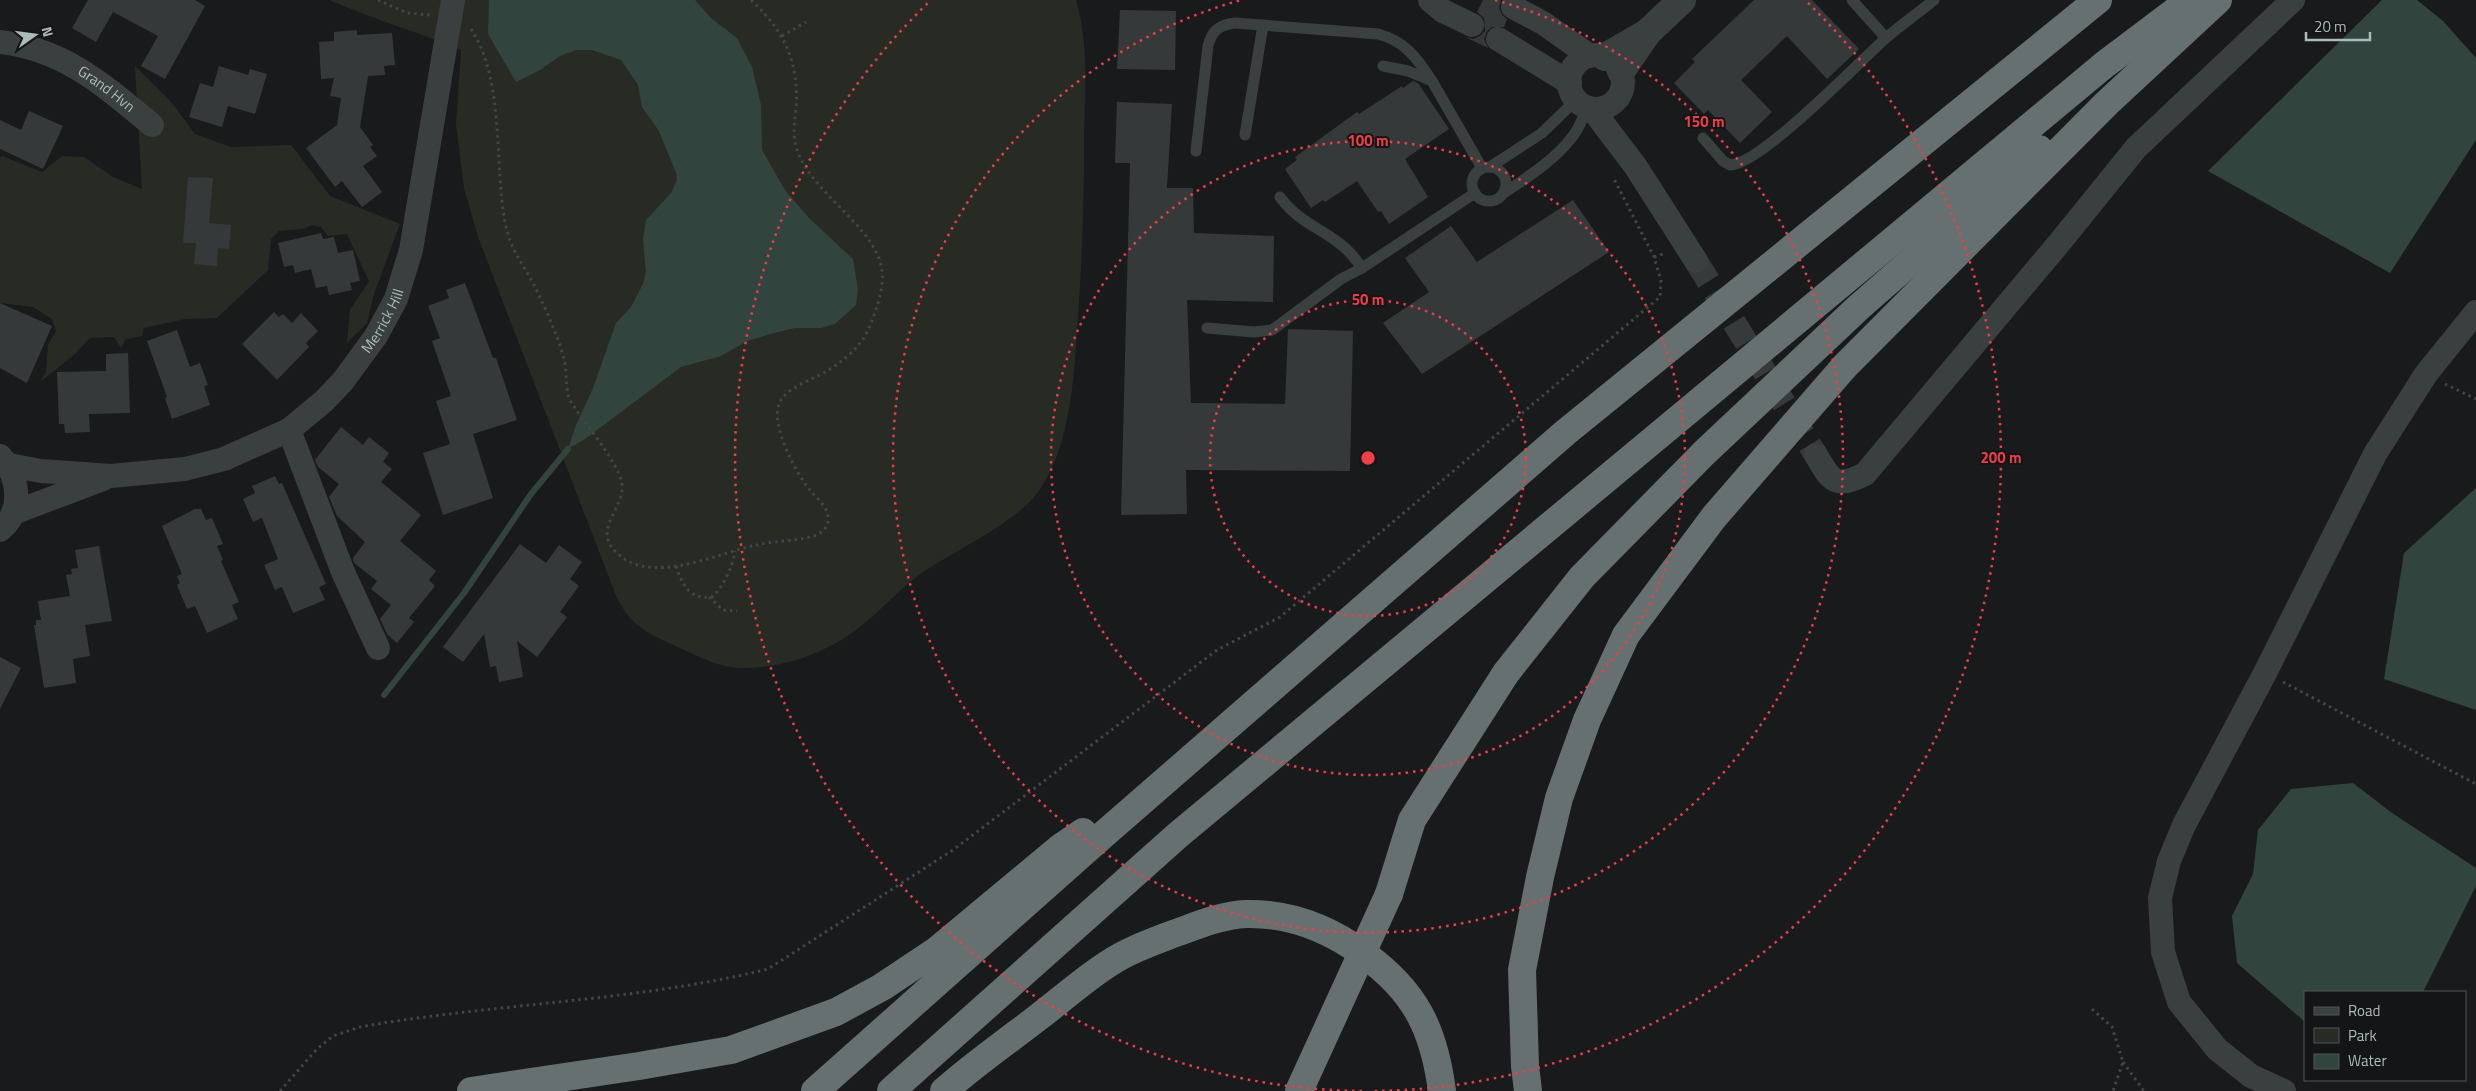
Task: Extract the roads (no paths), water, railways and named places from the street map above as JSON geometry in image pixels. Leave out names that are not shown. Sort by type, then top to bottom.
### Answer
[{"type":"highway","points":[[815,1091],[1149,795],[1566,432],[2098,0]]},
{"type":"highway","points":[[891,1091],[1114,891],[1225,795],[2104,65],[2190,0]]},
{"type":"highway","points":[[1299,1091],[1389,894],[1412,820],[1506,673],[1582,577],[1704,453],[1859,307],[2210,0]]},
{"type":"highway","points":[[1528,1091],[1525,1066],[1522,970],[1540,877],[1565,781],[1587,720],[1626,636],[1714,517],[1845,366],[2107,103],[2218,0]]},
{"type":"highway","points":[[471,1091],[640,1066],[731,1050],[836,1012],[882,987],[936,951],[1061,847],[1101,820],[1149,795]]},
{"type":"highway","points":[[944,1091],[1109,963],[1156,940],[1209,921],[1245,914],[1277,917],[1313,924],[1354,946],[1384,968],[1415,1004],[1424,1021],[1435,1050],[1442,1091]]},
{"type":"street","name":"Merrick Hill","points":[[4,461],[41,471],[111,476],[185,469],[224,459],[289,430],[324,401],[343,381],[376,336],[396,299],[411,250],[453,0]]},
{"type":"street","points":[[1430,0],[1438,7],[1472,25]]},
{"type":"street","points":[[1581,100],[1575,66],[1582,59],[1605,61],[1648,32],[1682,0]]},
{"type":"street","points":[[1816,455],[1829,476],[1837,482],[1846,482],[1865,474],[2060,242],[2136,148],[2293,0]]},
{"type":"street","points":[[1513,8],[1605,61],[1623,84],[1615,102],[1604,108],[1581,100]]},
{"type":"street","points":[[1498,39],[1581,100],[1636,167],[1696,261]]},
{"type":"street","name":"Grand Hvn","points":[[0,42],[30,48],[65,61],[93,77],[152,125]]},
{"type":"street","points":[[1615,102],[1636,167]]},
{"type":"street","points":[[2284,1091],[2251,1076],[2217,1049],[2179,1002],[2163,952],[2161,925],[2160,898],[2169,861],[2184,825],[2265,673],[2375,454],[2426,374],[2476,312]]},
{"type":"street","points":[[289,430],[343,572],[378,648]]},
{"type":"street","points":[[4,461],[16,481],[17,497],[6,522]]},
{"type":"street","name":"Merrick Hill","points":[[6,522],[111,476]]},
{"type":"lane","points":[[1852,0],[1886,38]]},
{"type":"lane","points":[[1703,138],[1723,161],[1730,165],[1746,161],[1784,133],[1886,38],[1934,0]]},
{"type":"lane","points":[[1196,151],[1210,37],[1214,30],[1226,24],[1263,25],[1378,34],[1392,37],[1416,57],[1486,168]]},
{"type":"lane","points":[[1246,135],[1263,25]]},
{"type":"lane","points":[[1383,66],[1408,71],[1432,81]]},
{"type":"lane","points":[[1581,100],[1574,135],[1565,145],[1498,199],[1490,202],[1481,199],[1475,194],[1472,184],[1475,175],[1542,133],[1581,100]]},
{"type":"lane","points":[[1486,168],[1498,169],[1504,176],[1507,184],[1504,193]]},
{"type":"lane","points":[[1207,328],[1254,332],[1272,330],[1341,279],[1362,268],[1475,194]]},
{"type":"lane","points":[[1280,197],[1290,211],[1303,222],[1345,247],[1362,268]]},
{"type":"water","points":[[489,0],[695,0],[712,19],[737,38],[752,67],[761,105],[762,150],[785,190],[809,218],[853,259],[858,290],[856,305],[835,324],[821,328],[795,328],[774,333],[747,341],[721,356],[681,367],[585,439],[568,449],[576,425],[593,388],[616,323],[631,307],[643,284],[646,272],[643,239],[646,220],[671,193],[677,179],[676,173],[659,131],[642,107],[638,85],[621,60],[592,50],[576,50],[560,56],[540,70],[516,82],[488,34]]},
{"type":"water","points":[[2382,0],[2417,0],[2443,21],[2476,58],[2476,140],[2390,273],[2208,171]]},
{"type":"water","points":[[2476,488],[2476,710],[2384,679],[2404,553]]},
{"type":"water","points":[[2353,783],[2392,813],[2476,868],[2476,886],[2424,991],[2304,991],[2304,1021],[2237,963],[2232,916],[2253,874],[2258,830],[2291,789]]},
{"type":"waterway","points":[[384,695],[464,593],[531,494],[568,449]]},
{"type":"tunnel","points":[[1696,261],[1816,455]]}]
